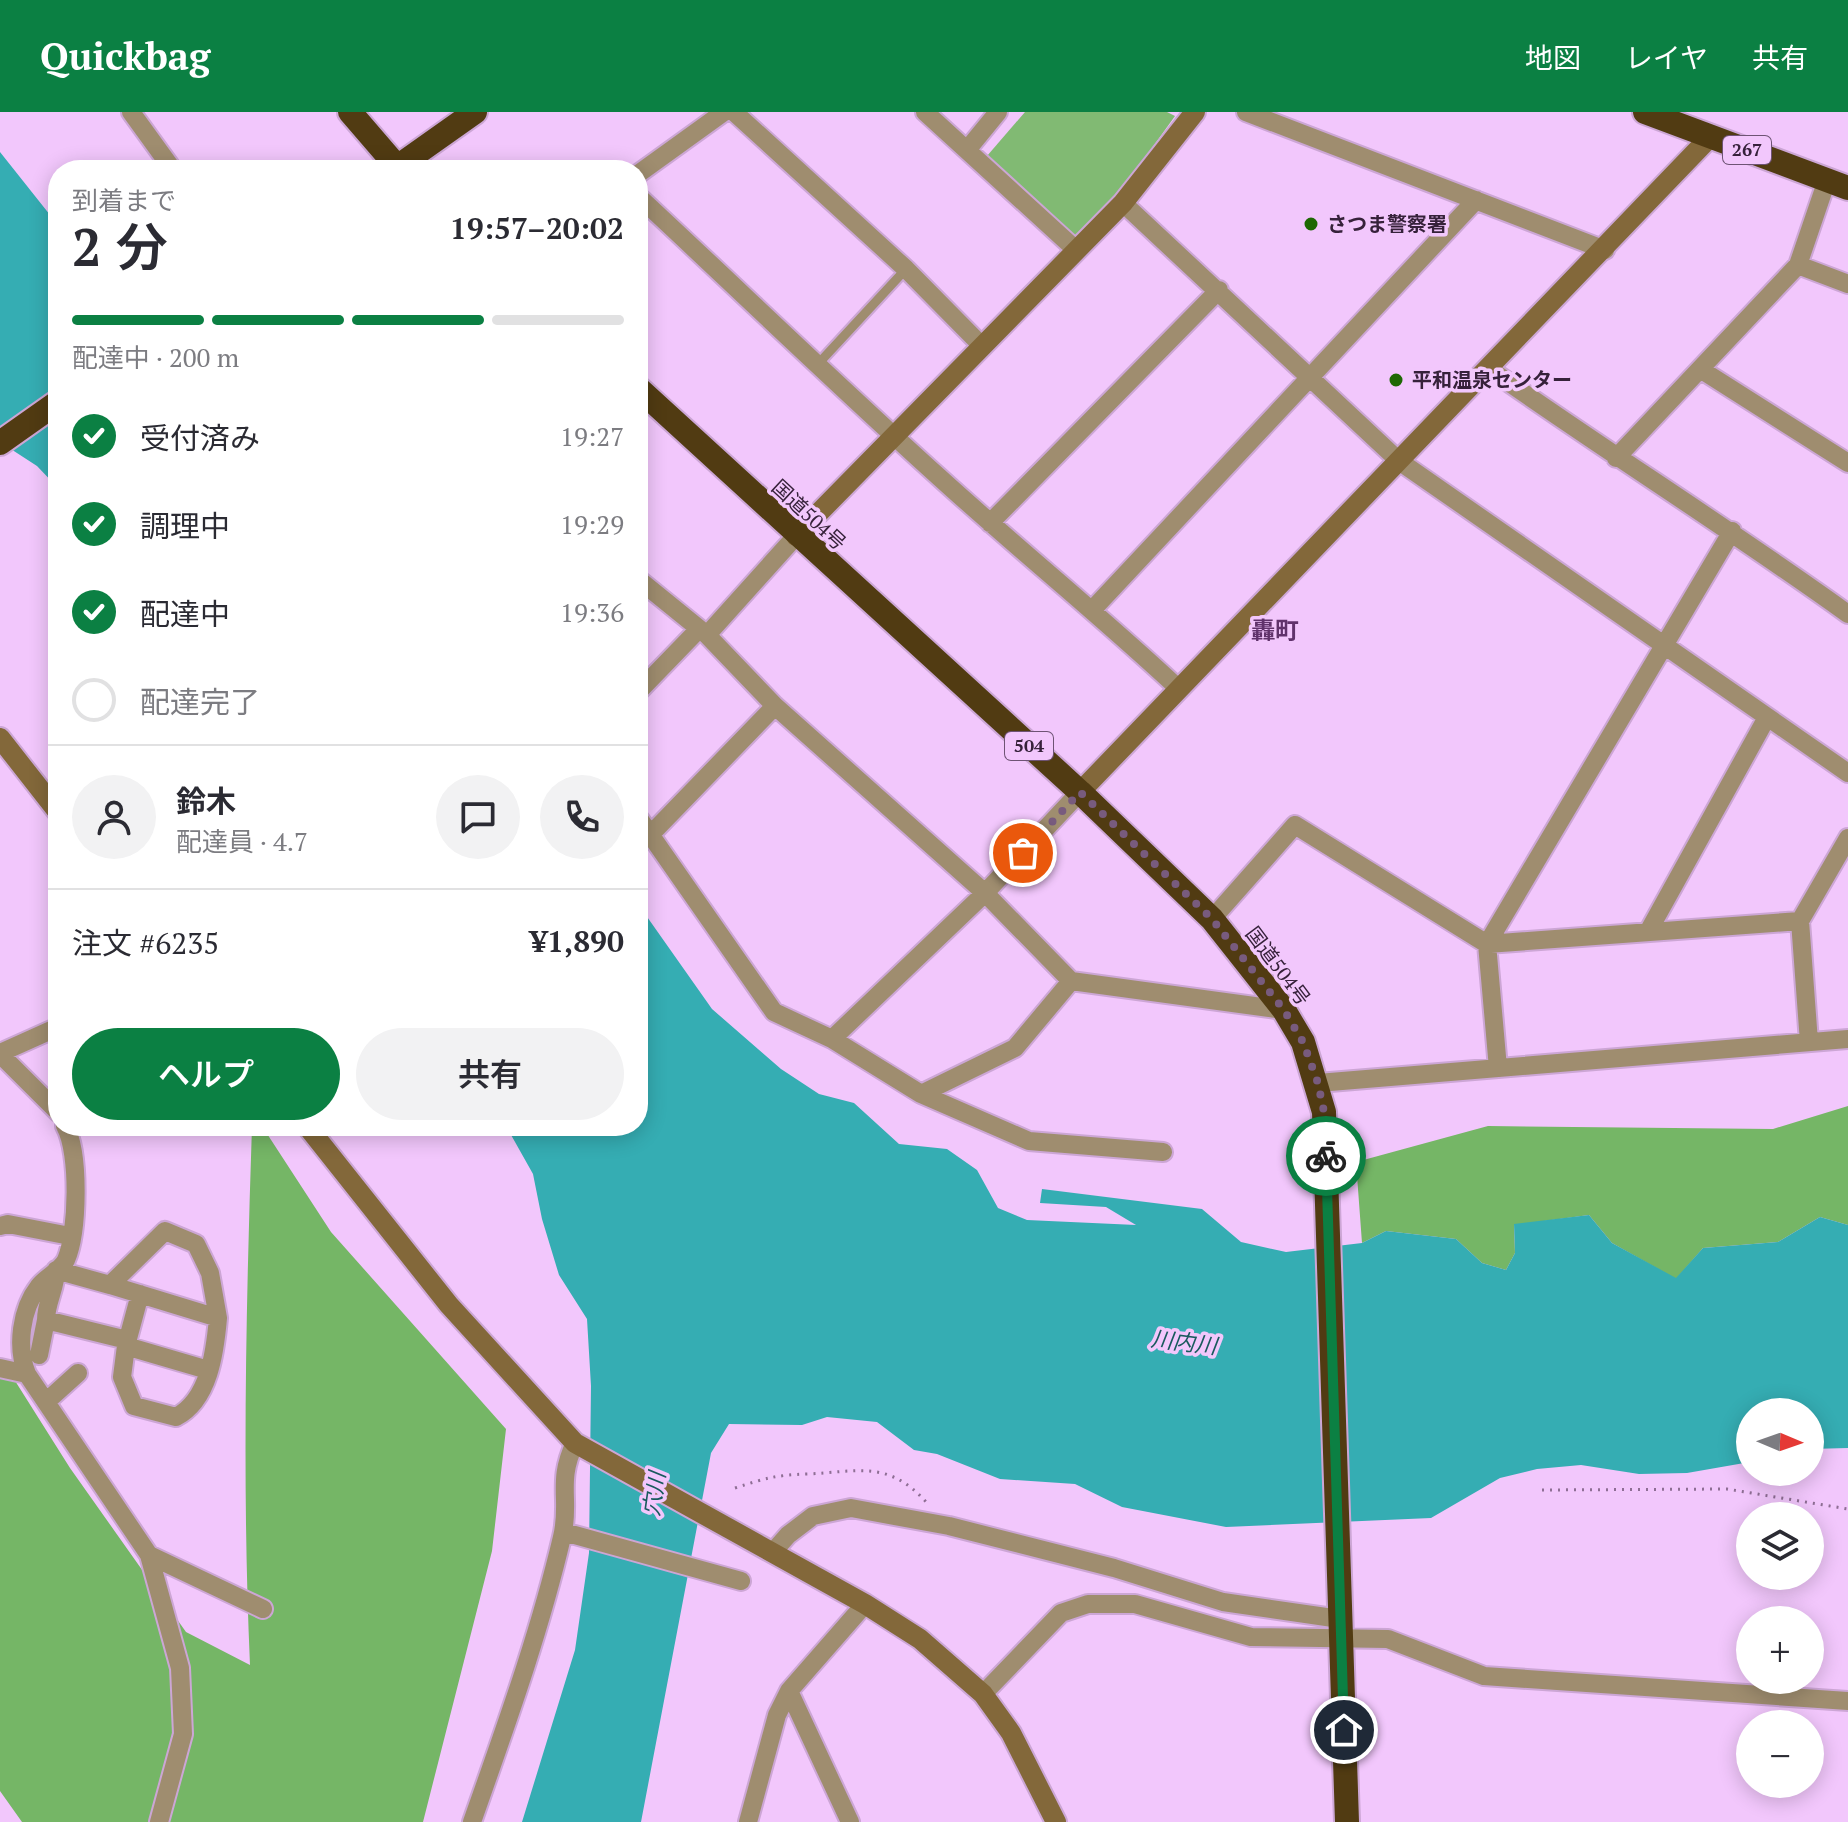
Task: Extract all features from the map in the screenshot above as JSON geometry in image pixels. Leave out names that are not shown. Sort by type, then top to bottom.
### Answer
[{"type":"highway","points":[[350,112],[390,160]]},
{"type":"highway","points":[[409,160],[475,112]]},
{"type":"highway","name":"267","points":[[1645,112],[1838,184]]},
{"type":"highway","name":"国道504号","points":[[648,397],[796,536],[1080,792],[1212,919],[1284,1010],[1303,1042],[1318,1083],[1324,1112],[1327,1163],[1347,1822]]},
{"type":"highway","points":[[0,443],[48,409]]},
{"type":"street","points":[[131,112],[166,160]]},
{"type":"street","points":[[648,167],[724,112]]},
{"type":"street","points":[[734,112],[906,269],[982,346]]},
{"type":"street","points":[[925,112],[1076,250]]},
{"type":"street","points":[[967,150],[998,112]]},
{"type":"street","points":[[648,683],[703,632],[1123,203],[1195,112]]},
{"type":"street","points":[[1246,112],[1605,250]]},
{"type":"street","points":[[832,1039],[985,893],[1605,250],[1711,136]]},
{"type":"street","points":[[1616,458],[1798,265],[1838,184]]},
{"type":"street","points":[[1094,608],[1476,200]]},
{"type":"street","points":[[1123,203],[1399,461],[1666,644],[1766,719],[1848,773]]},
{"type":"street","points":[[648,205],[893,437],[990,523],[1094,608],[1179,689]]},
{"type":"street","points":[[1798,265],[1848,284]]},
{"type":"street","points":[[990,523],[1219,290]]},
{"type":"street","points":[[1488,368],[1616,458],[1732,531],[1848,614]]},
{"type":"street","points":[[1700,369],[1848,463]]},
{"type":"street","points":[[1498,1068],[1487,944],[1732,531]]},
{"type":"street","points":[[648,587],[703,632],[775,706],[985,893],[1071,981],[1284,1010]]},
{"type":"street","points":[[652,833],[775,706]]},
{"type":"street","points":[[1648,932],[1766,719]]},
{"type":"street","points":[[0,738],[48,799]]},
{"type":"street","points":[[1212,919],[1295,825],[1487,944],[1800,921]]},
{"type":"street","points":[[648,828],[774,1012],[832,1039],[921,1094],[1029,1141],[1163,1152]]},
{"type":"street","points":[[1809,1042],[1800,921],[1848,838]]},
{"type":"street","points":[[921,1094],[1015,1048],[1071,981]]},
{"type":"street","points":[[48,1031],[0,1053],[48,1105]]},
{"type":"street","points":[[1318,1083],[1848,1039]]},
{"type":"street","points":[[71,1136],[76,1173],[65,1262],[40,1285],[24,1311],[22,1361],[27,1374],[149,1555],[180,1668],[183,1734],[159,1822]]},
{"type":"street","points":[[315,1136],[449,1305],[575,1443],[865,1604],[920,1639],[983,1694],[1011,1733],[1056,1822]]},
{"type":"street","points":[[0,1226],[8,1224],[70,1236]]},
{"type":"street","points":[[110,1285],[165,1231],[196,1244],[210,1273],[218,1318],[215,1345],[200,1397],[190,1409],[176,1417],[134,1406],[122,1377],[126,1343],[140,1294]]},
{"type":"street","points":[[56,1270],[218,1318]]},
{"type":"street","points":[[39,1355],[46,1307],[55,1289],[56,1270]]},
{"type":"street","points":[[46,1320],[208,1370]]},
{"type":"street","points":[[0,1368],[27,1374]]},
{"type":"street","points":[[47,1401],[78,1373]]},
{"type":"street","points":[[472,1822],[570,1534],[564,1465],[575,1443]]},
{"type":"street","points":[[773,1552],[813,1516],[851,1508],[949,1526],[1114,1568],[1223,1602],[1340,1617],[1484,1676],[1848,1701]]},
{"type":"street","points":[[570,1534],[741,1581]]},
{"type":"street","points":[[149,1555],[263,1609]]},
{"type":"street","points":[[748,1822],[777,1715],[789,1691],[865,1604]]},
{"type":"street","points":[[983,1694],[1061,1613],[1088,1604],[1135,1604],[1251,1637],[1340,1617]]},
{"type":"street","points":[[789,1691],[850,1822]]},
{"type":"lane","points":[[818,364],[906,269]]},
{"type":"path","points":[[735,1488],[781,1473],[809,1474],[849,1468],[886,1474],[912,1486],[949,1526]]},
{"type":"path","points":[[1542,1490],[1727,1489],[1848,1509]]},
{"type":"shaded area","points":[[1025,112],[1167,112],[1175,116],[1114,201],[1074,237],[987,156]]},
{"type":"shaded area","points":[[1848,1106],[1848,1225],[1820,1217],[1778,1242],[1703,1248],[1676,1279],[1612,1243],[1589,1215],[1514,1225],[1515,1253],[1506,1270],[1482,1263],[1456,1239],[1386,1231],[1362,1243],[1356,1162],[1488,1126],[1773,1129]]},
{"type":"shaded area","points":[[252,1136],[269,1136],[331,1232],[506,1429],[492,1551],[423,1822],[22,1822],[0,1791],[0,1357],[70,1468],[186,1632],[250,1665],[246,1530]]},
{"type":"water","points":[[0,152],[48,212],[48,478],[37,466],[0,442]]},
{"type":"water","points":[[648,918],[712,1009],[781,1069],[819,1094],[854,1103],[899,1144],[947,1149],[977,1170],[998,1208],[1027,1220],[1136,1225],[1106,1207],[1040,1203],[1042,1189],[1202,1209],[1241,1242],[1286,1252],[1362,1243],[1386,1231],[1456,1239],[1482,1263],[1506,1270],[1515,1253],[1514,1224],[1589,1215],[1612,1243],[1676,1278],[1703,1248],[1778,1242],[1820,1217],[1848,1225],[1848,1448],[1824,1449],[1824,1398],[1736,1398],[1736,1464],[1687,1473],[1639,1474],[1581,1465],[1537,1469],[1500,1478],[1431,1518],[1226,1527],[1122,1507],[1075,1484],[1000,1479],[937,1454],[914,1450],[877,1422],[827,1417],[802,1425],[729,1424],[711,1453],[641,1822],[522,1822],[575,1650],[589,1553],[591,1386],[587,1319],[559,1275],[542,1219],[533,1174],[512,1136],[648,1136]]},
{"type":"way so far","points":[[1023,853],[1080,792],[1212,919],[1284,1010],[1303,1042],[1318,1083],[1324,1112],[1326,1156]]},
{"type":"place","name":"さつま警察署","points":[[1311,224]]},
{"type":"place","name":"平和温泉センター","points":[[1396,380]]},
{"type":"district","name":"轟町","points":[[1275,631]]},
{"type":"route","points":[[1326,1156],[1344,1730]]},
{"type":"water label","name":"川内川","points":[[1184,1342]]},
{"type":"water label","name":"穴川","points":[[654,1494]]}]
